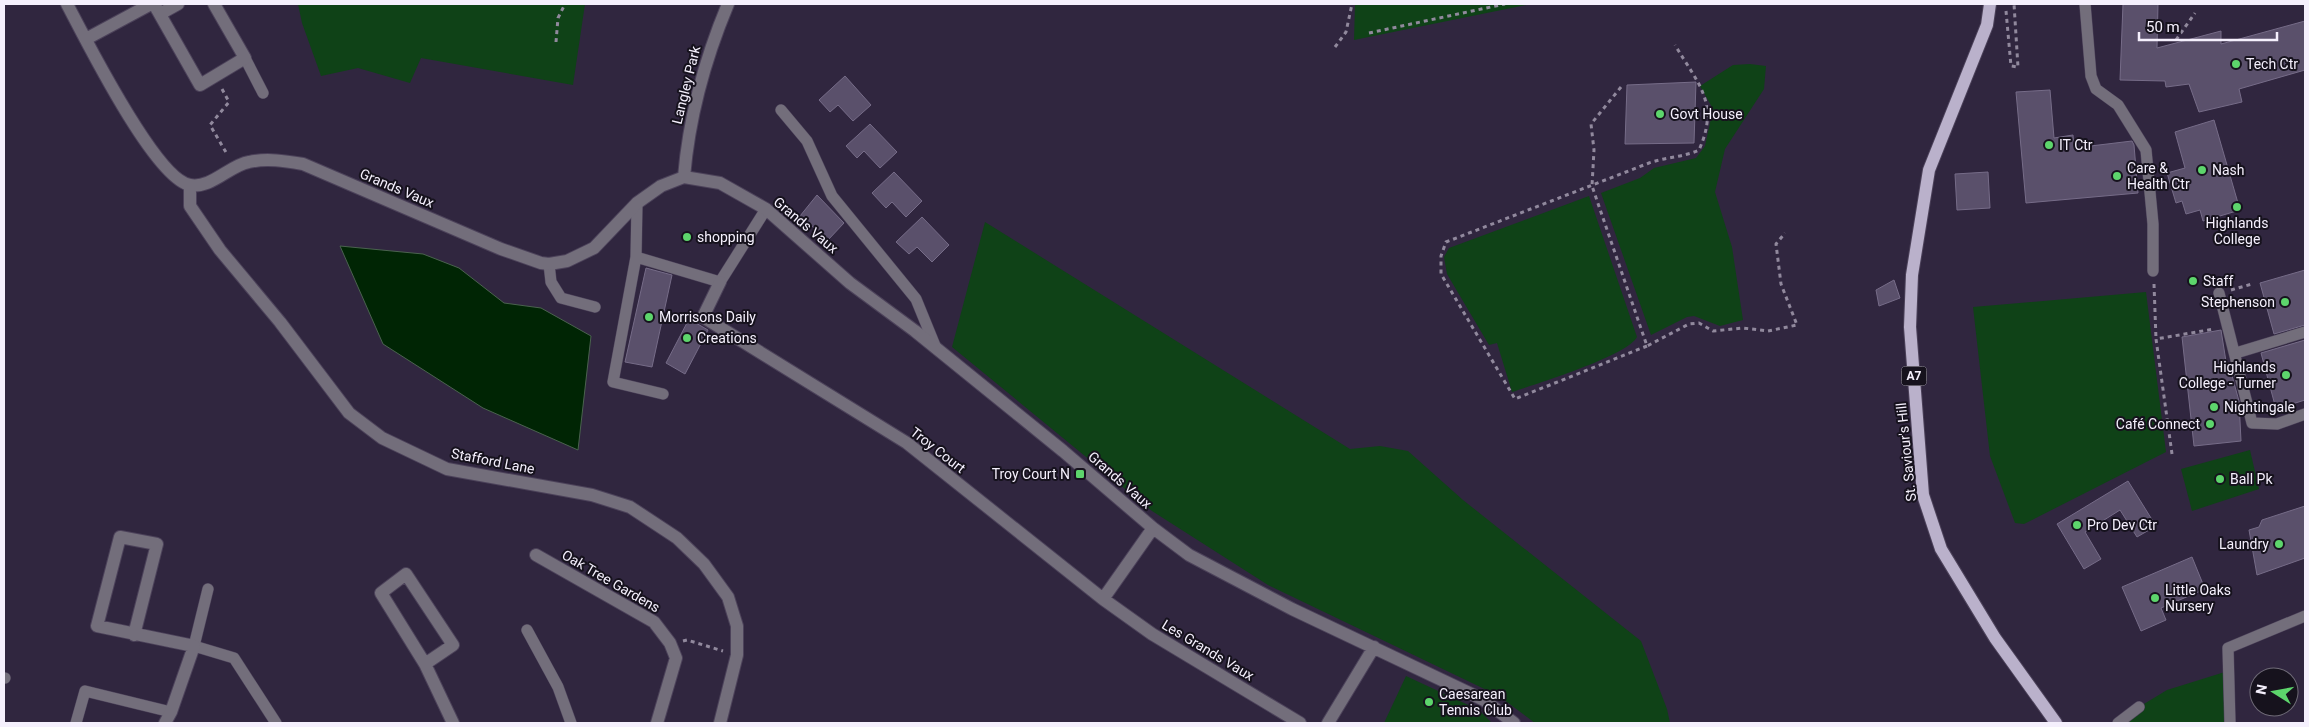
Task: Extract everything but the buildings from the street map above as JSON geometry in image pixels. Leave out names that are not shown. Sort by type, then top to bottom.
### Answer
[{"type":"main road","name":"St. Saviour's Hill","points":[[1990,4],[1987,25],[1929,170],[1912,275],[1910,327],[1924,495],[1930,520],[1941,549],[1995,638],[2056,723]]},
{"type":"street","points":[[67,4],[150,151],[171,175],[190,186]]},
{"type":"street","points":[[86,39],[155,7],[178,4]]},
{"type":"street","points":[[155,7],[200,85],[245,58],[214,4]]},
{"type":"street","name":"Langley Park","points":[[684,177],[692,115],[713,41],[728,4]]},
{"type":"street","name":"Grands Vaux","points":[[190,186],[206,183],[248,162],[272,159],[303,164],[501,249],[541,264],[549,264],[567,261],[594,248],[637,203],[661,186],[684,177],[720,183],[766,209],[850,283],[936,348],[1063,451],[1153,528],[1189,555],[1249,587],[1484,700],[1514,723]]},
{"type":"street","name":"Stafford Lane","points":[[190,186],[190,206],[220,250],[280,322],[349,413],[382,438],[447,469],[592,496],[630,507],[678,538],[704,564],[728,597],[737,626],[737,655],[720,723]]},
{"type":"street","name":"Troy Court","points":[[720,282],[703,317],[907,443],[1103,598]]},
{"type":"street","points":[[1103,598],[1153,528]]},
{"type":"street","points":[[134,635],[157,544],[120,537],[97,626],[134,635],[194,646],[168,718]]},
{"type":"street","name":"Oak Tree Gardens","points":[[536,555],[654,622],[670,643],[676,658],[657,723]]},
{"type":"street","points":[[425,664],[453,645],[406,574],[381,593],[425,664],[453,723]]},
{"type":"street","name":"Les Grands Vaux","points":[[1103,598],[1152,634],[1300,723]]},
{"type":"street","points":[[1328,723],[1374,647]]},
{"type":"lane","points":[[2085,4],[2091,76],[2096,89],[2118,105],[2146,150],[2154,224],[2153,271]]},
{"type":"lane","points":[[245,58],[264,93]]},
{"type":"lane","points":[[782,110],[807,141],[832,196],[916,299],[936,348]]},
{"type":"lane","points":[[637,203],[636,257],[613,382],[663,394]]},
{"type":"lane","points":[[636,257],[720,282],[766,209]]},
{"type":"lane","points":[[549,264],[551,282],[561,298],[595,307]]},
{"type":"lane","points":[[2219,294],[2236,352],[2252,423],[2277,424],[2305,414]]},
{"type":"lane","points":[[2236,352],[2305,332]]},
{"type":"lane","points":[[208,589],[194,646],[234,658],[276,723]]},
{"type":"lane","points":[[2230,723],[2228,648],[2305,616]]},
{"type":"lane","points":[[527,630],[558,687],[571,723]]},
{"type":"lane","points":[[76,723],[85,691],[168,718]]},
{"type":"lane","points":[[2118,723],[2139,707]]},
{"type":"path","points":[[556,42],[558,18],[565,4]]},
{"type":"path","points":[[1336,48],[1346,32],[1352,4]]},
{"type":"path","points":[[1369,33],[1505,4]]},
{"type":"path","points":[[2005,4],[2011,66],[2018,67],[2014,4]]},
{"type":"path","points":[[2176,40],[2195,13]]},
{"type":"path","points":[[1675,46],[1700,86],[1708,108],[1708,123],[1699,150],[1690,154],[1665,157],[1446,242],[1441,256],[1441,274],[1515,399],[1647,346],[1689,324],[1699,322],[1713,331],[1743,328],[1768,331],[1797,325],[1781,284],[1776,244],[1785,233]]},
{"type":"path","points":[[215,76],[229,102],[210,125],[236,167]]},
{"type":"path","points":[[1621,87],[1591,124],[1594,150],[1592,186],[1647,346]]},
{"type":"path","points":[[2153,271],[2156,339],[2172,454]]},
{"type":"path","points":[[2219,294],[2252,284]]},
{"type":"path","points":[[2156,339],[2228,326]]},
{"type":"path","points":[[670,643],[688,640],[737,655]]},
{"type":"shaded area","points":[[298,4],[585,4],[573,85],[421,58],[410,83],[358,68],[321,76],[302,23]]},
{"type":"shaded area","points":[[1355,4],[1531,4],[1354,40]]},
{"type":"shaded area","points":[[1750,64],[1766,66],[1764,89],[1725,149],[1715,192],[1732,247],[1743,320],[1720,326],[1694,316],[1687,317],[1651,335],[1601,193],[1640,178],[1654,168],[1696,158],[1705,146],[1713,109],[1700,86],[1733,65]]},
{"type":"shaded area","points":[[1589,196],[1637,337],[1630,344],[1599,361],[1512,392],[1497,343],[1489,345],[1447,274],[1444,257],[1449,248]]},
{"type":"shaded area","points":[[985,222],[1350,449],[1380,446],[1408,451],[1463,500],[1641,641],[1667,709],[1670,723],[1535,723],[1499,696],[1268,585],[1152,511],[952,347]]},
{"type":"shaded area","points":[[340,246],[423,254],[459,268],[504,303],[541,308],[591,336],[578,450],[483,408],[383,344]]},
{"type":"shaded area","points":[[2146,292],[2166,452],[2024,524],[2015,523],[1990,456],[1973,307]]},
{"type":"shaded area","name":"Ball Pk","points":[[2250,450],[2259,489],[2192,511],[2181,469]]},
{"type":"shaded area","points":[[2228,671],[2230,723],[2118,723],[2139,707],[2167,690]]},
{"type":"shaded area","name":"Caesarean Tennis Club","points":[[1406,676],[1479,710],[1492,723],[1384,723]]},
{"type":"place","name":"Tech Ctr","points":[[2236,64]]},
{"type":"place","name":"Govt House","points":[[1660,114]]},
{"type":"place","name":"IT Ctr","points":[[2049,145]]},
{"type":"place","name":"Nash","points":[[2202,170]]},
{"type":"place","name":"Care & Health Ctr","points":[[2117,176]]},
{"type":"place","name":"Highlands College","points":[[2237,207]]},
{"type":"place","name":"shopping","points":[[687,237]]},
{"type":"place","name":"Staff","points":[[2193,281]]},
{"type":"place","name":"Stephenson","points":[[2285,302]]},
{"type":"place","name":"Morrisons Daily","points":[[649,317]]},
{"type":"place","name":"Creations","points":[[687,338]]},
{"type":"place","name":"Highlands College - Turner","points":[[2286,375]]},
{"type":"place","name":"Nightingale","points":[[2214,407]]},
{"type":"place","name":"Café Connect","points":[[2210,424]]},
{"type":"place","name":"Troy Court N","points":[[1080,474]]},
{"type":"place","name":"Ball Pk","points":[[2220,479]]},
{"type":"place","name":"Pro Dev Ctr","points":[[2077,525]]},
{"type":"place","name":"Laundry","points":[[2279,544]]},
{"type":"place","name":"Little Oaks Nursery","points":[[2155,598]]},
{"type":"place","name":"Caesarean Tennis Club","points":[[1429,702]]}]
